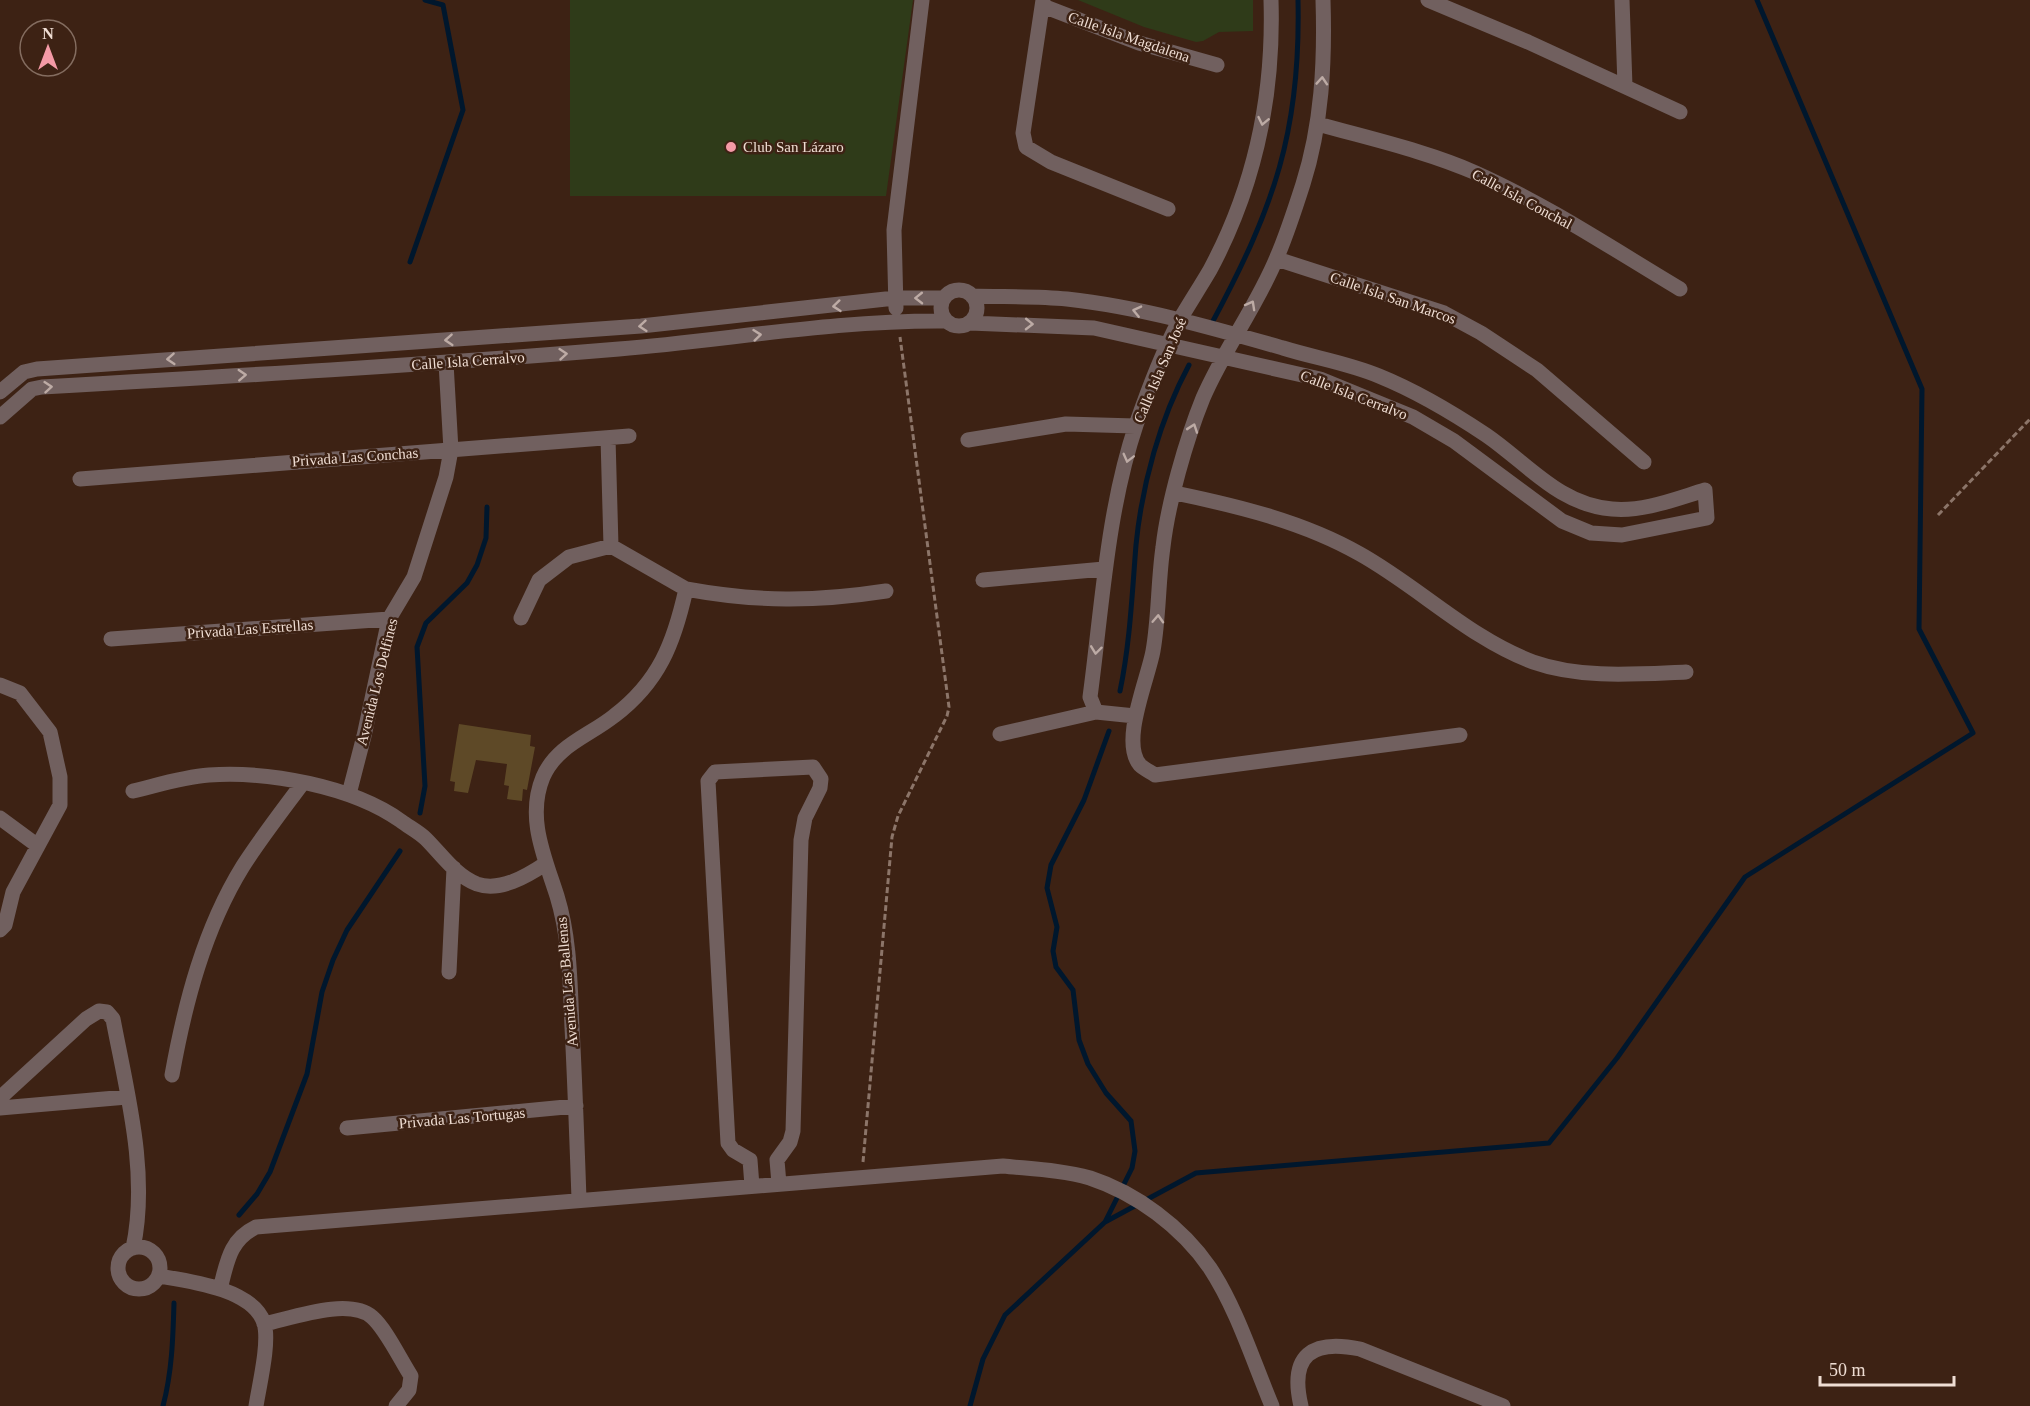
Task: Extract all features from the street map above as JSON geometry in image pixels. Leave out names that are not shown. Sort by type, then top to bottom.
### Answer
[{"type":"street","points":[[898,320],[894,248],[899,178],[922,0]]},
{"type":"street","name":"Calle Isla San José","points":[[1096,712],[1090,697],[1104,568],[1136,426],[1168,344],[1210,270],[1250,175],[1265,114],[1272,44],[1271,0]]},
{"type":"street","points":[[1323,0],[1323,56],[1318,124],[1304,183],[1277,259],[1223,356],[1203,399],[1163,544],[1157,630],[1136,716],[1133,752],[1140,766],[1155,775],[1460,735]]},
{"type":"street","points":[[1428,0],[1680,112]]},
{"type":"street","points":[[1622,0],[1625,87]]},
{"type":"street","points":[[1043,3],[1023,141],[1032,152],[1051,162],[1168,209]]},
{"type":"street","name":"Calle Isla Magdalena","points":[[1043,3],[1139,43],[1217,64]]},
{"type":"street","name":"Calle Isla Conchal","points":[[1318,124],[1474,172],[1524,196],[1680,289]]},
{"type":"street","name":"Calle Isla San Marcos","points":[[1277,259],[1444,313],[1481,333],[1538,370],[1644,462]]},
{"type":"street","points":[[957,290],[972,296],[977,310],[970,323],[957,327],[945,321],[940,306],[943,298],[957,290]]},
{"type":"street","name":"Calle Isla Cerralvo","points":[[970,323],[1076,326],[1125,333],[1320,379],[1413,417],[1454,441],[1562,521],[1591,533],[1622,535],[1707,518],[1705,490],[1653,506],[1614,510],[1591,507],[1556,491],[1486,436],[1430,402],[1379,376],[1236,333],[1179,321],[1065,299],[972,296]]},
{"type":"street","name":"Calle Isla Cerralvo","points":[[0,392],[24,372],[37,369],[641,326],[895,298],[943,298]]},
{"type":"street","name":"Calle Isla Cerralvo","points":[[0,417],[32,389],[42,387],[446,363],[642,347],[898,320],[945,321]]},
{"type":"street","name":"Avenida Los Delfines","points":[[349,794],[390,619],[414,577],[446,477],[451,450],[446,363]]},
{"type":"street","points":[[968,440],[1066,424],[1136,426]]},
{"type":"street","name":"Privada Las Conchas","points":[[80,479],[629,436]]},
{"type":"street","points":[[608,438],[610,546]]},
{"type":"street","points":[[1175,494],[1284,521],[1359,553],[1487,639],[1534,662],[1575,671],[1628,674],[1686,672]]},
{"type":"street","points":[[521,618],[539,580],[569,557],[610,546],[686,589],[769,599],[830,599],[886,591]]},
{"type":"street","points":[[983,579],[1104,568]]},
{"type":"street","name":"Avenida Las Ballenas","points":[[579,1199],[576,1106],[564,927],[545,864],[536,813],[543,777],[566,746],[614,716],[648,684],[665,658],[677,630],[686,589]]},
{"type":"street","name":"Privada Las Estrellas","points":[[111,639],[390,619]]},
{"type":"street","points":[[0,685],[20,693],[50,732],[60,777],[60,804],[38,846],[7,896],[5,925],[0,930]]},
{"type":"street","points":[[1000,734],[1096,712],[1136,716]]},
{"type":"street","points":[[752,1186],[750,1160],[733,1150],[728,1143],[708,781],[715,772],[813,767],[821,779],[820,788],[806,818],[801,840],[793,1131],[790,1142],[777,1160],[778,1184]]},
{"type":"street","points":[[133,790],[186,778],[224,775],[256,776],[302,784],[349,794],[398,819],[425,838],[465,878],[480,885],[500,884],[526,876],[545,864]]},
{"type":"street","points":[[172,1075],[196,972],[222,906],[242,867],[302,784]]},
{"type":"street","points":[[0,819],[38,846]]},
{"type":"street","points":[[449,972],[454,868]]},
{"type":"street","points":[[0,1098],[86,1018],[99,1011],[107,1012],[113,1019],[128,1097],[140,1186],[140,1218],[133,1248]]},
{"type":"street","points":[[0,1108],[128,1097]]},
{"type":"street","name":"Privada Las Tortugas","points":[[347,1128],[576,1106]]},
{"type":"street","points":[[220,1289],[234,1246],[242,1234],[256,1227],[1004,1166],[1052,1171],[1090,1179],[1137,1200],[1170,1224],[1209,1267],[1230,1307],[1272,1406]]},
{"type":"street","points":[[133,1248],[143,1248],[158,1258],[159,1276],[145,1289],[135,1289],[121,1279],[118,1270],[120,1260],[133,1248]]},
{"type":"street","points":[[159,1276],[220,1289],[246,1301],[256,1310],[264,1324],[256,1406]]},
{"type":"street","points":[[264,1324],[345,1307],[361,1310],[373,1318],[411,1376],[409,1390],[396,1406]]},
{"type":"street","points":[[1301,1406],[1297,1381],[1303,1362],[1321,1346],[1338,1344],[1360,1349],[1503,1406]]},
{"type":"path","points":[[862,1177],[892,837],[898,816],[947,716],[949,706],[898,320]]},
{"type":"path","points":[[1938,515],[2030,419]]},
{"type":"green space","name":"Club San Lázaro","points":[[570,0],[913,0],[886,196],[570,196]]},
{"type":"green space","points":[[1078,0],[1253,0],[1253,31],[1219,32],[1203,41],[1196,42],[1144,27]]},
{"type":"building","points":[[459,724],[531,735],[530,746],[535,747],[527,790],[523,789],[522,801],[507,799],[509,786],[504,785],[507,764],[476,760],[468,793],[454,791],[455,782],[450,781]]},
{"type":"waterway","points":[[410,262],[463,110],[443,5],[425,0]]},
{"type":"waterway","points":[[1213,321],[1252,241],[1279,167],[1289,129],[1295,89],[1298,0]]},
{"type":"waterway","points":[[1105,1222],[1196,1173],[1549,1143],[1617,1058],[1745,877],[1973,733],[1919,629],[1922,389],[1757,0]]},
{"type":"waterway","points":[[1120,691],[1128,637],[1136,545],[1148,475],[1169,407],[1189,365]]},
{"type":"waterway","points":[[420,813],[425,786],[417,647],[426,623],[467,583],[477,565],[486,538],[487,507]]},
{"type":"waterway","points":[[970,1406],[983,1359],[1005,1315],[1105,1222],[1132,1168],[1135,1151],[1131,1121],[1106,1093],[1088,1064],[1079,1040],[1073,990],[1056,967],[1053,951],[1057,927],[1047,888],[1051,865],[1084,800],[1109,731]]},
{"type":"waterway","points":[[239,1215],[257,1194],[270,1172],[307,1074],[322,992],[333,960],[347,930],[400,851]]},
{"type":"waterway","points":[[163,1406],[170,1368],[174,1303]]},
{"type":"place","name":"Club San Lázaro","points":[[731,147]]}]
